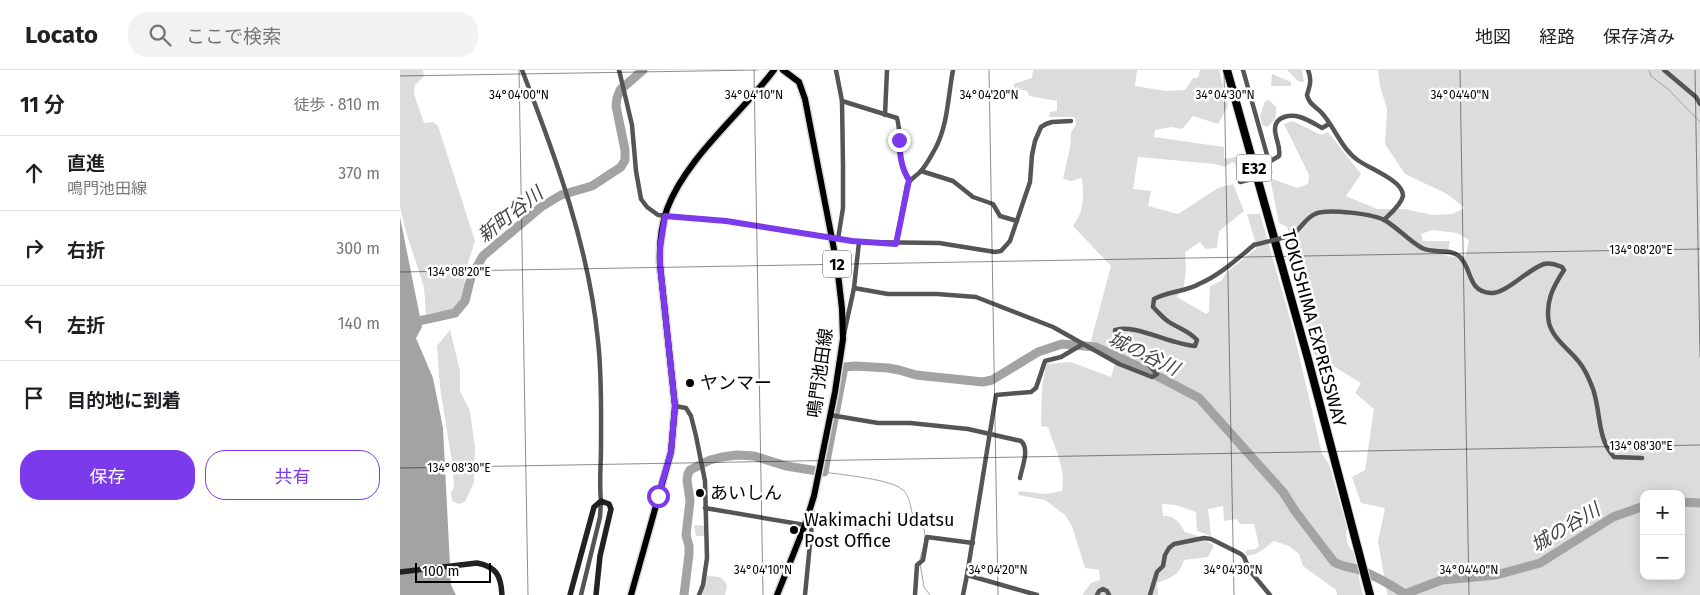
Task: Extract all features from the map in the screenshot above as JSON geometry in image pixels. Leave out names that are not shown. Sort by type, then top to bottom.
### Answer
[{"type":"highway","name":"TOKUSHIMA EXPRESSWAY","points":[[1227,70],[1308,359],[1369,592]]},
{"type":"main road","points":[[631,595],[671,452],[675,406],[660,265],[660,248],[665,216],[685,174],[774,70]]},
{"type":"main road","name":"鳴門池田線","points":[[777,595],[809,512],[819,472],[843,339],[835,239],[803,89],[799,82],[783,70]]},
{"type":"main road","points":[[570,595],[594,507],[601,501],[609,504],[612,508],[600,556],[596,595]]},
{"type":"main road","points":[[400,572],[477,563],[486,565],[499,576],[502,595]]},
{"type":"street","points":[[522,70],[563,182],[582,247],[589,279],[598,342],[600,370],[600,517],[581,595]]},
{"type":"street","points":[[620,70],[634,136],[636,171],[641,198],[647,207],[658,216],[726,221],[859,242],[939,244],[994,252],[1002,251],[1010,241],[1030,182],[1032,156],[1041,128],[1052,122],[1071,121]]},
{"type":"street","points":[[835,239],[843,208],[842,101],[836,70]]},
{"type":"street","points":[[885,115],[887,70]]},
{"type":"street","points":[[896,244],[909,180],[921,171],[936,147],[942,130],[953,70]]},
{"type":"street","points":[[1240,182],[1270,173],[1269,162],[1243,70]]},
{"type":"street","points":[[1308,70],[1311,77],[1311,85],[1307,95],[1309,102],[1322,113],[1348,152],[1396,183],[1402,189],[1403,196],[1399,204],[1384,220]]},
{"type":"street","points":[[1664,70],[1696,97],[1700,104]]},
{"type":"street","points":[[842,101],[897,118],[901,161],[904,172],[909,180]]},
{"type":"street","points":[[1269,162],[1279,156],[1280,150],[1275,124],[1281,118],[1289,116],[1300,117],[1322,128],[1329,124]]},
{"type":"street","points":[[921,171],[953,180],[968,194],[994,204],[1000,216],[1017,221]]},
{"type":"street","points":[[854,288],[888,294],[937,294],[976,297],[1053,327],[1119,364],[1152,377],[1157,374],[1141,356],[1116,336],[1115,330],[1135,329],[1168,341],[1196,346],[1197,340],[1192,334],[1161,315],[1153,307],[1154,299],[1198,285],[1220,273],[1254,246],[1290,236],[1297,232],[1305,220],[1316,213],[1328,211],[1345,212],[1384,220],[1411,242],[1425,250],[1457,254],[1465,262],[1474,285],[1480,290],[1492,293],[1501,292],[1518,278],[1544,264],[1562,267],[1564,270],[1552,288],[1548,303],[1549,325],[1557,339],[1581,364],[1593,390],[1604,442],[1608,451],[1614,457],[1642,458]]},
{"type":"street","points":[[843,339],[854,288],[859,242]]},
{"type":"street","points":[[963,595],[968,575],[996,395],[1031,392],[1036,388],[1045,360],[1061,357],[1083,344]]},
{"type":"street","points":[[675,406],[686,408],[691,416],[703,467],[707,558],[704,579],[699,595]]},
{"type":"street","points":[[830,415],[878,423],[910,423],[968,429],[1021,440],[1026,448],[1020,478]]},
{"type":"street","points":[[705,508],[805,526]]},
{"type":"street","points":[[805,595],[813,521],[813,513],[809,512]]},
{"type":"street","points":[[915,595],[917,566],[923,560],[927,537],[973,543]]},
{"type":"street","points":[[1150,595],[1157,572],[1163,566],[1165,555],[1169,548],[1174,544],[1204,538],[1211,539],[1241,554],[1250,571],[1270,595]]},
{"type":"street","points":[[968,575],[1037,595]]},
{"type":"street","points":[[1098,595],[1099,591],[1103,588],[1107,590],[1109,595]]},
{"type":"shaded area","points":[[400,70],[423,70],[424,76],[415,85],[414,94],[424,123],[433,122],[438,126],[475,241],[464,276],[465,285],[461,299],[452,310],[426,314],[424,287],[400,207]]},
{"type":"shaded area","points":[[1033,70],[1137,70],[1135,86],[1166,91],[1185,90],[1193,78],[1198,78],[1200,70],[1219,70],[1228,106],[1218,124],[1193,116],[1182,129],[1171,127],[1155,130],[1154,137],[1224,147],[1224,157],[1226,159],[1235,157],[1243,159],[1248,176],[1237,179],[1235,163],[1232,162],[1225,167],[1215,164],[1138,157],[1133,189],[1151,191],[1148,206],[1178,214],[1218,188],[1233,184],[1244,211],[1219,231],[1217,248],[1206,249],[1200,242],[1185,252],[1184,286],[1177,297],[1206,314],[1209,312],[1210,286],[1221,281],[1227,272],[1257,248],[1247,214],[1260,214],[1293,329],[1322,454],[1329,464],[1347,528],[1347,541],[1353,551],[1363,595],[1337,595],[1336,590],[1303,566],[1299,554],[1289,546],[1274,541],[1258,553],[1247,556],[1245,553],[1247,550],[1256,549],[1259,546],[1254,524],[1241,524],[1236,519],[1224,521],[1223,506],[1208,509],[1211,536],[1197,531],[1196,512],[1176,505],[1162,504],[1163,516],[1174,518],[1185,532],[1214,545],[1208,557],[1184,560],[1177,573],[1157,583],[1158,595],[1082,595],[1091,583],[1100,580],[1099,570],[1085,568],[1072,526],[1065,515],[1045,500],[1018,495],[1019,491],[1045,494],[1062,491],[1063,483],[1059,459],[1048,427],[1041,426],[1042,387],[1046,364],[1071,362],[1111,377],[1118,355],[1091,341],[1111,266],[1073,226],[1077,221],[1082,204],[1082,178],[1071,181],[1063,179],[1070,148],[1071,132],[1076,125],[1075,117],[1049,117],[1050,112],[1057,111],[1057,101],[1029,96],[1027,91],[1014,88],[1014,84],[1032,78]]},
{"type":"shaded area","points":[[1287,70],[1302,70],[1304,82],[1298,81]]},
{"type":"shaded area","points":[[1378,70],[1700,70],[1700,595],[1388,595],[1378,541],[1385,508],[1361,503],[1352,477],[1365,470],[1374,409],[1355,393],[1361,383],[1314,354],[1286,248],[1293,242],[1287,227],[1279,223],[1270,178],[1297,188],[1308,184],[1309,175],[1284,124],[1293,121],[1321,135],[1328,132],[1361,174],[1346,196],[1377,209],[1405,209],[1432,215],[1452,214],[1465,208],[1447,194],[1405,174],[1385,144],[1387,109],[1380,86]],"holes":[[[1432,230],[1457,233],[1469,240],[1466,255],[1455,257],[1447,256],[1450,241],[1423,241],[1421,234]]]},
{"type":"shaded area","points":[[1272,74],[1291,82],[1291,86],[1271,86]]},
{"type":"shaded area","points":[[1269,100],[1276,107],[1276,114],[1274,121],[1267,127],[1262,125],[1260,116],[1265,101]]},
{"type":"shaded area","points":[[400,217],[422,327],[416,338],[433,378],[443,428],[451,585],[456,595],[400,595]]},
{"type":"shaded area","points":[[450,330],[460,371],[460,391],[470,411],[475,447],[474,482],[465,502],[459,504],[452,501],[451,493],[454,487],[452,462],[440,387],[437,346]]},
{"type":"shaded area","points":[[694,526],[705,526],[705,536],[696,536]]},
{"type":"shaded area","points":[[707,576],[720,577],[723,580],[727,586],[725,595],[702,595]]},
{"type":"waterway","name":"新町谷川","points":[[400,325],[455,313],[465,301],[471,277],[483,256],[541,207],[561,195],[592,186],[621,167],[625,160],[625,150],[616,106],[617,98],[620,90],[643,70]]},
{"type":"waterway","points":[[1649,70],[1651,76],[1669,90],[1700,122]]},
{"type":"waterway","name":"城の谷川","points":[[684,595],[689,554],[686,535],[690,501],[687,480],[690,470],[710,460],[737,455],[754,456],[786,466],[824,472],[844,367],[888,368],[916,375],[983,382],[992,380],[1038,352],[1062,344],[1096,347],[1144,369],[1199,398],[1283,492],[1334,562],[1372,575],[1405,594],[1442,580],[1496,575],[1540,563],[1613,517],[1640,507]]},
{"type":"waterway","points":[[824,472],[880,481],[891,484],[905,492],[913,515],[922,526],[925,534],[920,559]]},
{"type":"waterway","name":"城の谷川","points":[[1685,502],[1700,503]]},
{"type":"waterway","points":[[920,563],[924,587],[930,595]]},
{"type":"place","name":"ヤンマー","points":[[690,383]]},
{"type":"place","name":"あいしん","points":[[700,493]]},
{"type":"place","name":"Wakimachi Udatsu Post Office","points":[[794,530]]},
{"type":"route","points":[[658,496],[671,452],[675,406],[660,265],[660,248],[665,216],[726,221],[852,241],[896,244],[909,180],[904,172],[901,161],[899,140]]}]
